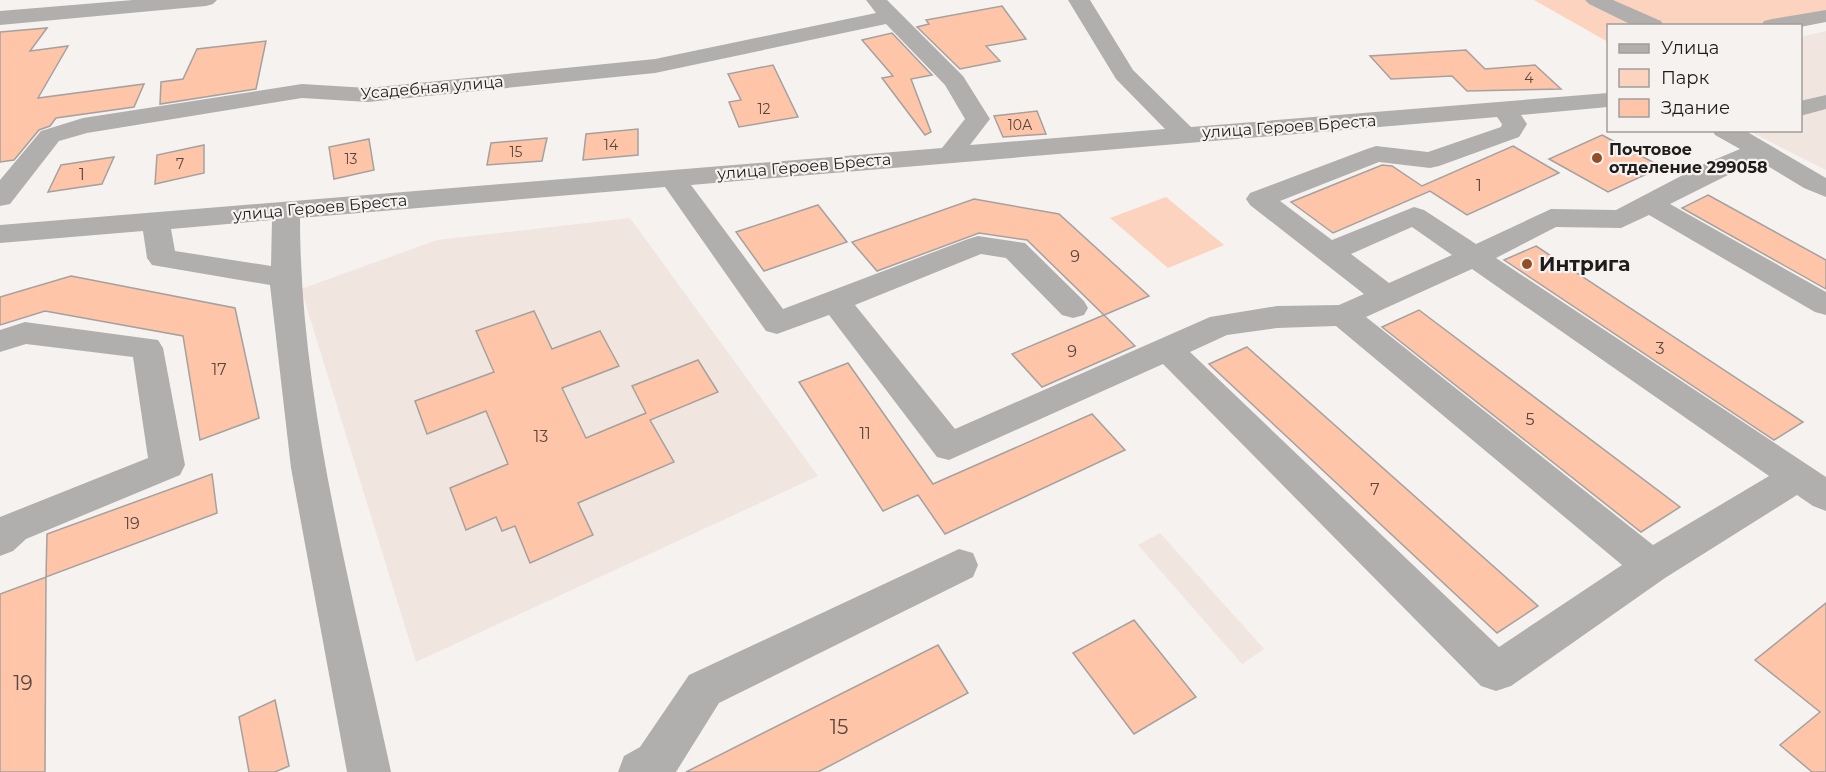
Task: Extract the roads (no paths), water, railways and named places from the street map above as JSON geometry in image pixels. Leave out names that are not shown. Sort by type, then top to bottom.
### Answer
[{"type":"street","points":[[0,18],[206,0]]},
{"type":"street","points":[[875,0],[955,81],[978,119],[950,154]]},
{"type":"street","points":[[1079,0],[1124,74],[1184,134]]},
{"type":"street","points":[[1596,0],[1649,24]]},
{"type":"street","name":"Усадебная улица","points":[[0,198],[50,136],[83,126],[302,91],[368,95],[655,66],[893,16]]},
{"type":"street","points":[[1783,24],[1826,16]]},
{"type":"street","name":"улица Героев Бреста","points":[[0,234],[1607,100]]},
{"type":"street","points":[[1802,108],[1826,102]]},
{"type":"street","points":[[1387,296],[1260,199],[1376,154],[1430,160],[1510,132],[1515,124],[1504,109]]},
{"type":"street","points":[[1729,132],[1752,141],[1790,171],[1826,189]]},
{"type":"street","points":[[835,301],[949,447],[1221,326],[1277,317],[1343,315],[1474,257],[1551,218],[1621,219],[1711,171],[1752,141]]},
{"type":"street","points":[[672,177],[777,323],[978,245],[1015,250],[1073,308]]},
{"type":"street","points":[[1650,204],[1826,305]]},
{"type":"street","points":[[286,210],[285,278],[309,468],[369,772]]},
{"type":"street","points":[[1330,252],[1414,216],[1826,496]]},
{"type":"street","points":[[155,221],[162,258],[285,278]]},
{"type":"street","points":[[1343,315],[1651,566]]},
{"type":"street","points":[[0,341],[25,333],[147,348],[167,465],[13,528],[0,540]]},
{"type":"street","points":[[1167,349],[1496,672],[1651,566],[1797,477]]},
{"type":"street","points":[[640,772],[656,763],[704,690],[959,565]]},
{"type":"place","name":"Почтовое отделение 299058","points":[[1597,158]]},
{"type":"place","name":"Интрига","points":[[1527,264]]}]
